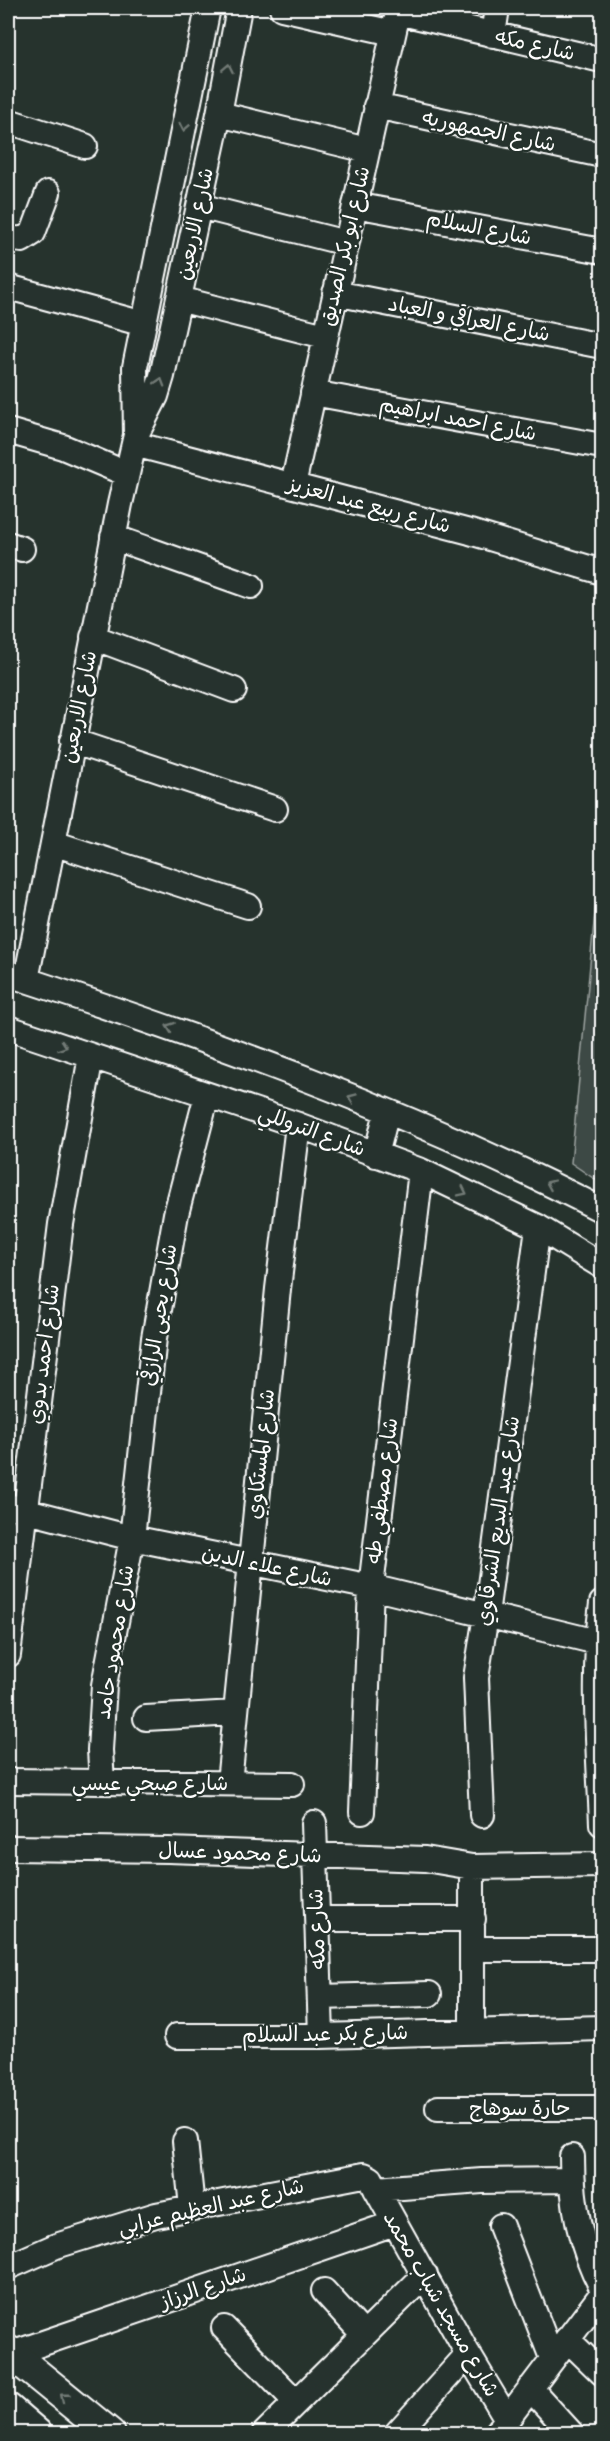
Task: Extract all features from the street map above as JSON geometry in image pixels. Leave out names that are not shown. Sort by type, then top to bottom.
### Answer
[{"type":"main road","points":[[9,2352],[110,2433]]},
{"type":"main road","points":[[8,2409],[37,2433]]},
{"type":"street","name":"شارع الاربعين","points":[[17,977],[53,843],[113,537],[135,439],[135,367],[208,8]]},
{"type":"street","name":"شارع الاربعين","points":[[135,439],[159,386],[219,114],[239,8]]},
{"type":"street","name":"شارع مكه","points":[[282,8],[396,18],[493,35],[603,60]]},
{"type":"street","points":[[493,35],[497,8]]},
{"type":"street","name":"شارع ابو بكر الصديق","points":[[293,485],[396,18]]},
{"type":"street","name":"شارع الجمهوريه","points":[[376,106],[603,155]]},
{"type":"street","points":[[219,114],[367,150]]},
{"type":"street","points":[[8,121],[85,146]]},
{"type":"street","points":[[8,238],[22,240],[33,233],[48,193]]},
{"type":"street","name":"شارع السلام","points":[[355,205],[603,251]]},
{"type":"street","points":[[199,206],[346,243]]},
{"type":"street","points":[[8,287],[144,324]]},
{"type":"street","name":"شارع العراقي و العباد","points":[[335,293],[603,346]]},
{"type":"street","points":[[179,299],[325,336]]},
{"type":"street","name":"شارع احمد ابراهيم","points":[[313,393],[603,446]]},
{"type":"street","points":[[8,432],[63,447],[127,474]]},
{"type":"street","name":"شارع ربيع عبد العزيز","points":[[135,439],[293,485],[470,532],[603,572]]},
{"type":"street","points":[[113,537],[251,586]]},
{"type":"street","points":[[93,637],[234,690]]},
{"type":"street","points":[[72,741],[275,809]]},
{"type":"street","points":[[53,843],[248,906]]},
{"type":"street","name":"شارع التروللي","points":[[17,977],[240,1053],[387,1112],[558,1187],[603,1210]]},
{"type":"street","name":"شارع التروللي","points":[[8,1028],[298,1125],[421,1171],[538,1227],[603,1266]]},
{"type":"street","name":"شارع احمد بدوي","points":[[8,1655],[16,1508],[61,1224],[91,1056]]},
{"type":"street","name":"شارع يحيى الرازقي","points":[[132,1538],[163,1275],[183,1183],[207,1095]]},
{"type":"street","points":[[376,1155],[387,1112]]},
{"type":"street","name":"شارع المستكاوي","points":[[229,1783],[284,1236],[298,1125]]},
{"type":"street","name":"شارع مصطفي طه","points":[[362,1812],[371,1587],[421,1171]]},
{"type":"street","name":"شارع عبد البديع الشرقاوي","points":[[482,1815],[476,1678],[538,1227]]},
{"type":"street","name":"شارع علاء الدين","points":[[16,1508],[132,1538],[371,1587],[597,1642]]},
{"type":"street","name":"شارع محمود حامد","points":[[102,1782],[100,1750],[104,1685],[132,1538]]},
{"type":"street","points":[[602,1824],[596,1686],[597,1642],[603,1603]]},
{"type":"street","points":[[146,1718],[235,1713]]},
{"type":"street","name":"شارع صبحي عيسي","points":[[8,1780],[292,1784]]},
{"type":"street","name":"شارع مكه","points":[[314,1823],[321,2036]]},
{"type":"street","name":"شارع محمود عسال","points":[[8,1848],[168,1850],[425,1859],[472,1867],[603,1865]]},
{"type":"street","points":[[472,1867],[472,2030]]},
{"type":"street","points":[[318,1919],[473,1919]]},
{"type":"street","points":[[473,1949],[603,1949]]},
{"type":"street","points":[[320,1997],[429,1994]]},
{"type":"street","name":"شارع بكر عبد السلام","points":[[177,2036],[321,2036],[603,2028]]},
{"type":"street","name":"حارة سوهاج","points":[[438,2108],[603,2108]]},
{"type":"street","points":[[185,2141],[192,2207]]},
{"type":"street","points":[[376,2189],[482,2181],[572,2168],[575,2213],[581,2240],[601,2297],[501,2426]]},
{"type":"street","name":"شارع عبد العظيم عرابي","points":[[8,2266],[56,2246],[156,2215],[192,2207],[361,2175],[368,2176],[376,2189]]},
{"type":"street","name":"شارع مسجد شباب محمد","points":[[376,2189],[468,2354],[501,2426]]},
{"type":"street","name":"شارع الرزاز","points":[[9,2352],[395,2223]]},
{"type":"street","points":[[501,2226],[552,2358]]},
{"type":"street","points":[[264,2433],[425,2275]]},
{"type":"street","points":[[324,2291],[364,2335]]},
{"type":"street","points":[[224,2328],[296,2402]]},
{"type":"street","points":[[567,2339],[603,2373]]},
{"type":"street","points":[[396,2433],[468,2354]]},
{"type":"street","points":[[530,2388],[572,2433]]},
{"type":"shaded area","points":[[602,839],[602,1184],[571,1163]]}]
